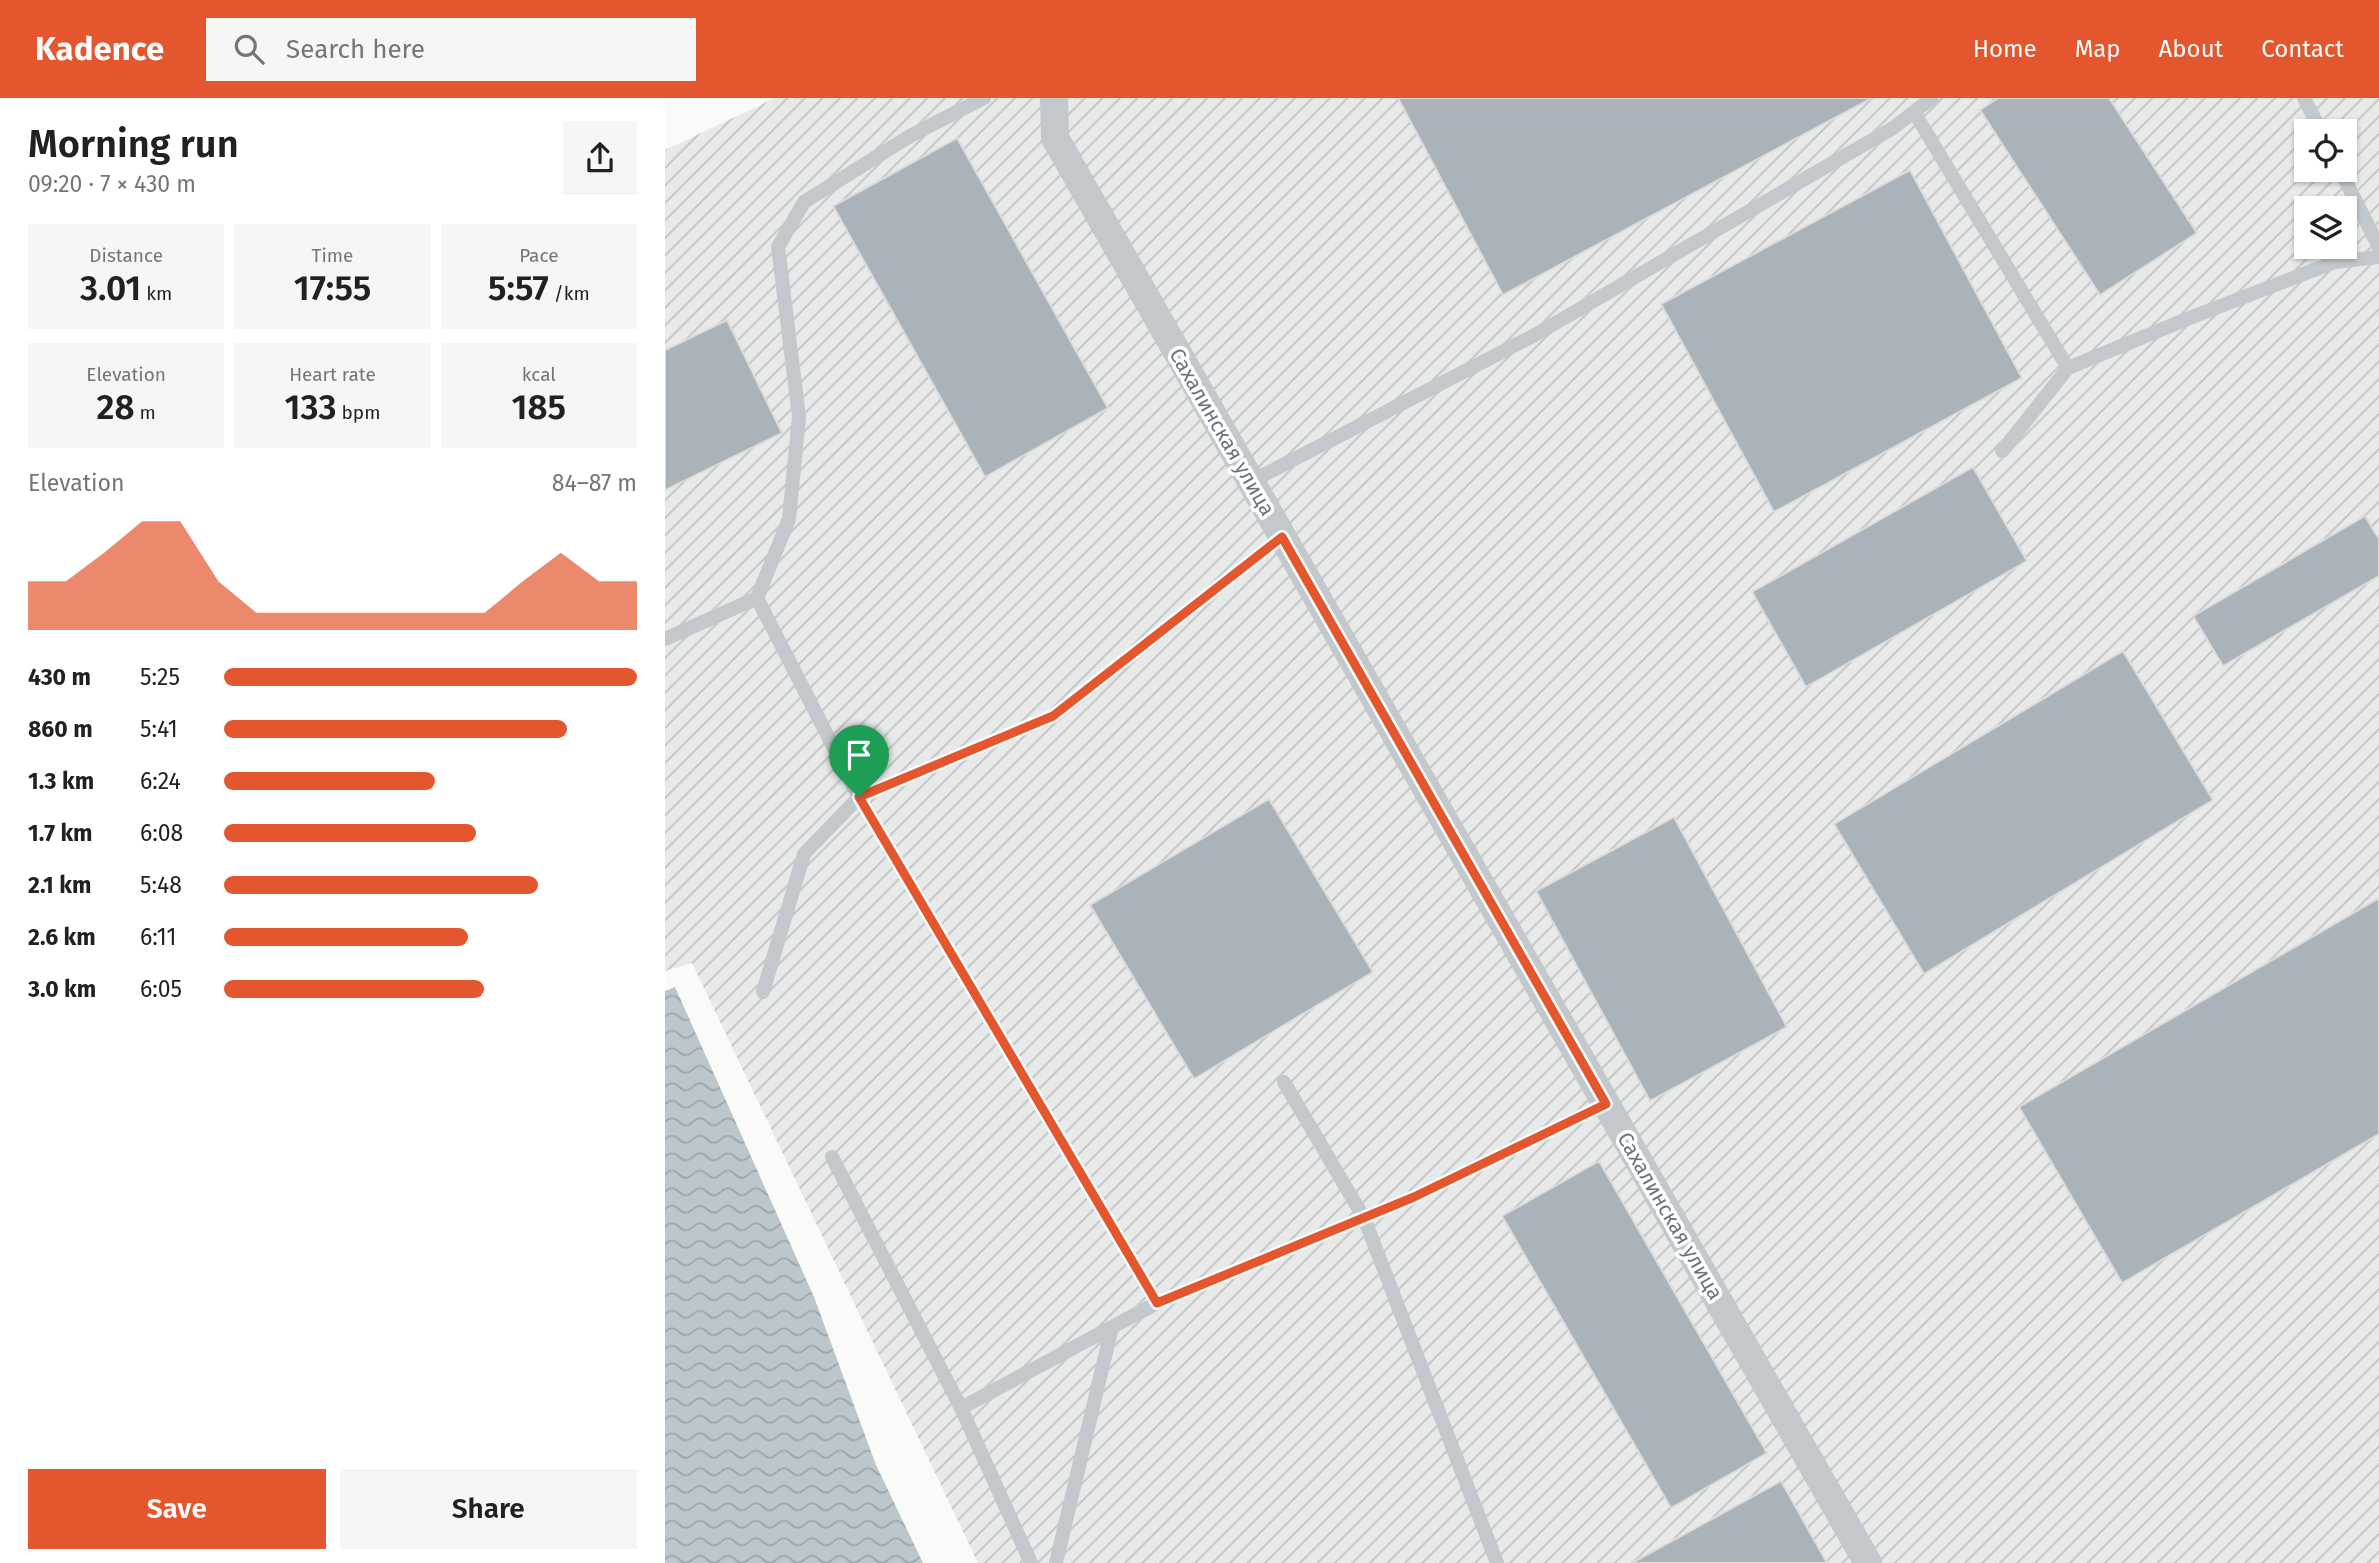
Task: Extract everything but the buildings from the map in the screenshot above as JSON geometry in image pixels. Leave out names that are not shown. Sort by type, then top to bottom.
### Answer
[{"type":"street","name":"Сахалинская улица","points":[[1054,98],[1055,138],[1868,1563]]},
{"type":"lane","points":[[665,639],[757,598],[789,519],[799,417],[778,247],[804,202],[910,136],[983,98]]},
{"type":"lane","points":[[1251,482],[1533,336],[1881,135],[1932,98]]},
{"type":"lane","points":[[2304,98],[2315,119]]},
{"type":"lane","points":[[1914,112],[2069,368]]},
{"type":"lane","points":[[2346,182],[2379,247]]},
{"type":"lane","points":[[2002,451],[2069,368],[2335,262],[2379,257]]},
{"type":"lane","points":[[763,992],[804,854],[859,797],[1053,716],[1282,537]]},
{"type":"lane","points":[[757,598],[859,797],[1157,1303]]},
{"type":"lane","points":[[1284,1082],[1364,1218],[1497,1563]]},
{"type":"lane","points":[[961,1408],[1157,1303],[1414,1197],[1606,1104]]},
{"type":"lane","points":[[832,1157],[961,1408],[1031,1563]]},
{"type":"lane","points":[[1056,1563],[1112,1327]]},
{"type":"shaded area","points":[[775,98],[2379,98],[2379,1563],[978,1563],[692,963],[665,971],[665,150]]},
{"type":"water","points":[[675,987],[814,1297],[876,1465],[923,1563],[665,1563],[665,991]]},
{"type":"route","points":[[1282,537],[1606,1104],[1414,1197],[1157,1303],[859,797],[1053,716],[1282,537]]}]
